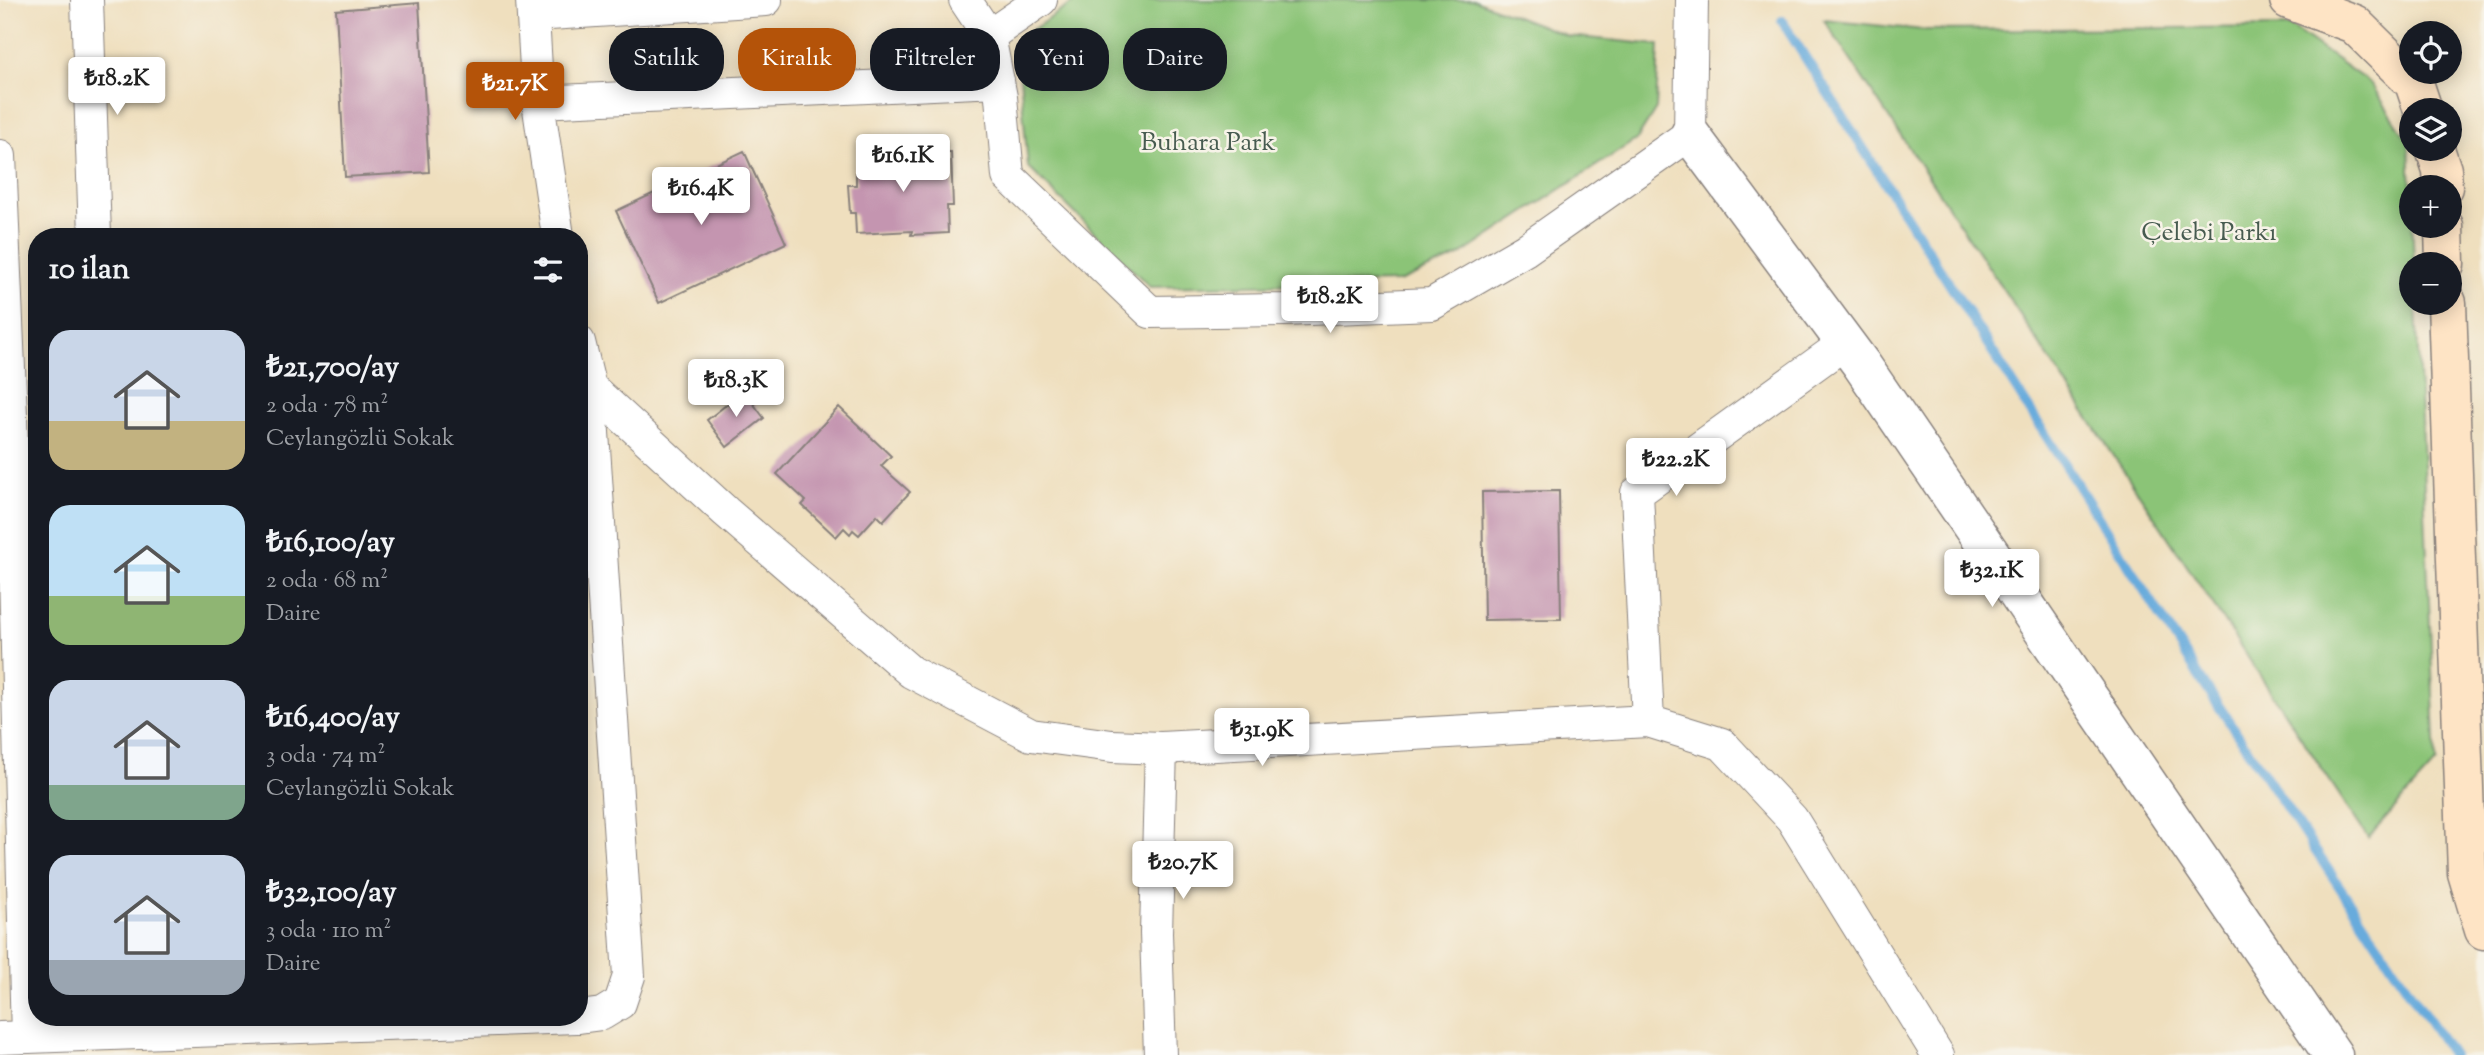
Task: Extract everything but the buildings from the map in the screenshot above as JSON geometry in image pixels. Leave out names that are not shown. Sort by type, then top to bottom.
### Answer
[{"type":"main road","points":[[2289,0],[2354,24],[2414,83],[2419,98]]},
{"type":"main road","points":[[2447,315],[2467,873],[2484,930]]},
{"type":"street","points":[[87,0],[95,228]]},
{"type":"street","points":[[557,228],[538,102],[533,7],[766,0]]},
{"type":"street","points":[[965,0],[984,28]]},
{"type":"street","points":[[1000,28],[1041,0]]},
{"type":"street","points":[[1692,0],[1690,134],[1845,342],[2333,1055]]},
{"type":"street","points":[[538,102],[870,87]]},
{"type":"street","points":[[999,91],[1008,176],[1150,312],[1432,304],[1525,250],[1690,134]]},
{"type":"street","points":[[0,156],[16,415],[14,1037],[113,1026]]},
{"type":"street","points":[[1648,721],[1637,493],[1845,342]]},
{"type":"street","points":[[588,390],[911,672],[1031,735],[1112,746],[1161,748],[1648,721],[1722,744],[1792,819],[1938,1055]]},
{"type":"street","points":[[588,427],[629,976],[620,1003],[602,1014],[588,1016]]},
{"type":"street","points":[[1160,1055],[1156,933],[1161,748]]},
{"type":"green space","name":"Buhara Park","points":[[1077,0],[1475,0],[1568,36],[1659,45],[1656,109],[1637,139],[1459,256],[1399,282],[1150,287],[1028,167],[1021,91],[1109,91],[1109,28],[1035,28]]},
{"type":"green space","name":"Çelebi Parkı","points":[[1824,20],[1924,30],[2291,27],[2371,84],[2399,127],[2399,161],[2410,161],[2410,175],[2399,175],[2399,238],[2413,238],[2414,252],[2399,252],[2399,315],[2417,315],[2436,763],[2368,838]]},
{"type":"waterway","points":[[1782,21],[2206,687],[2452,1055]]}]
